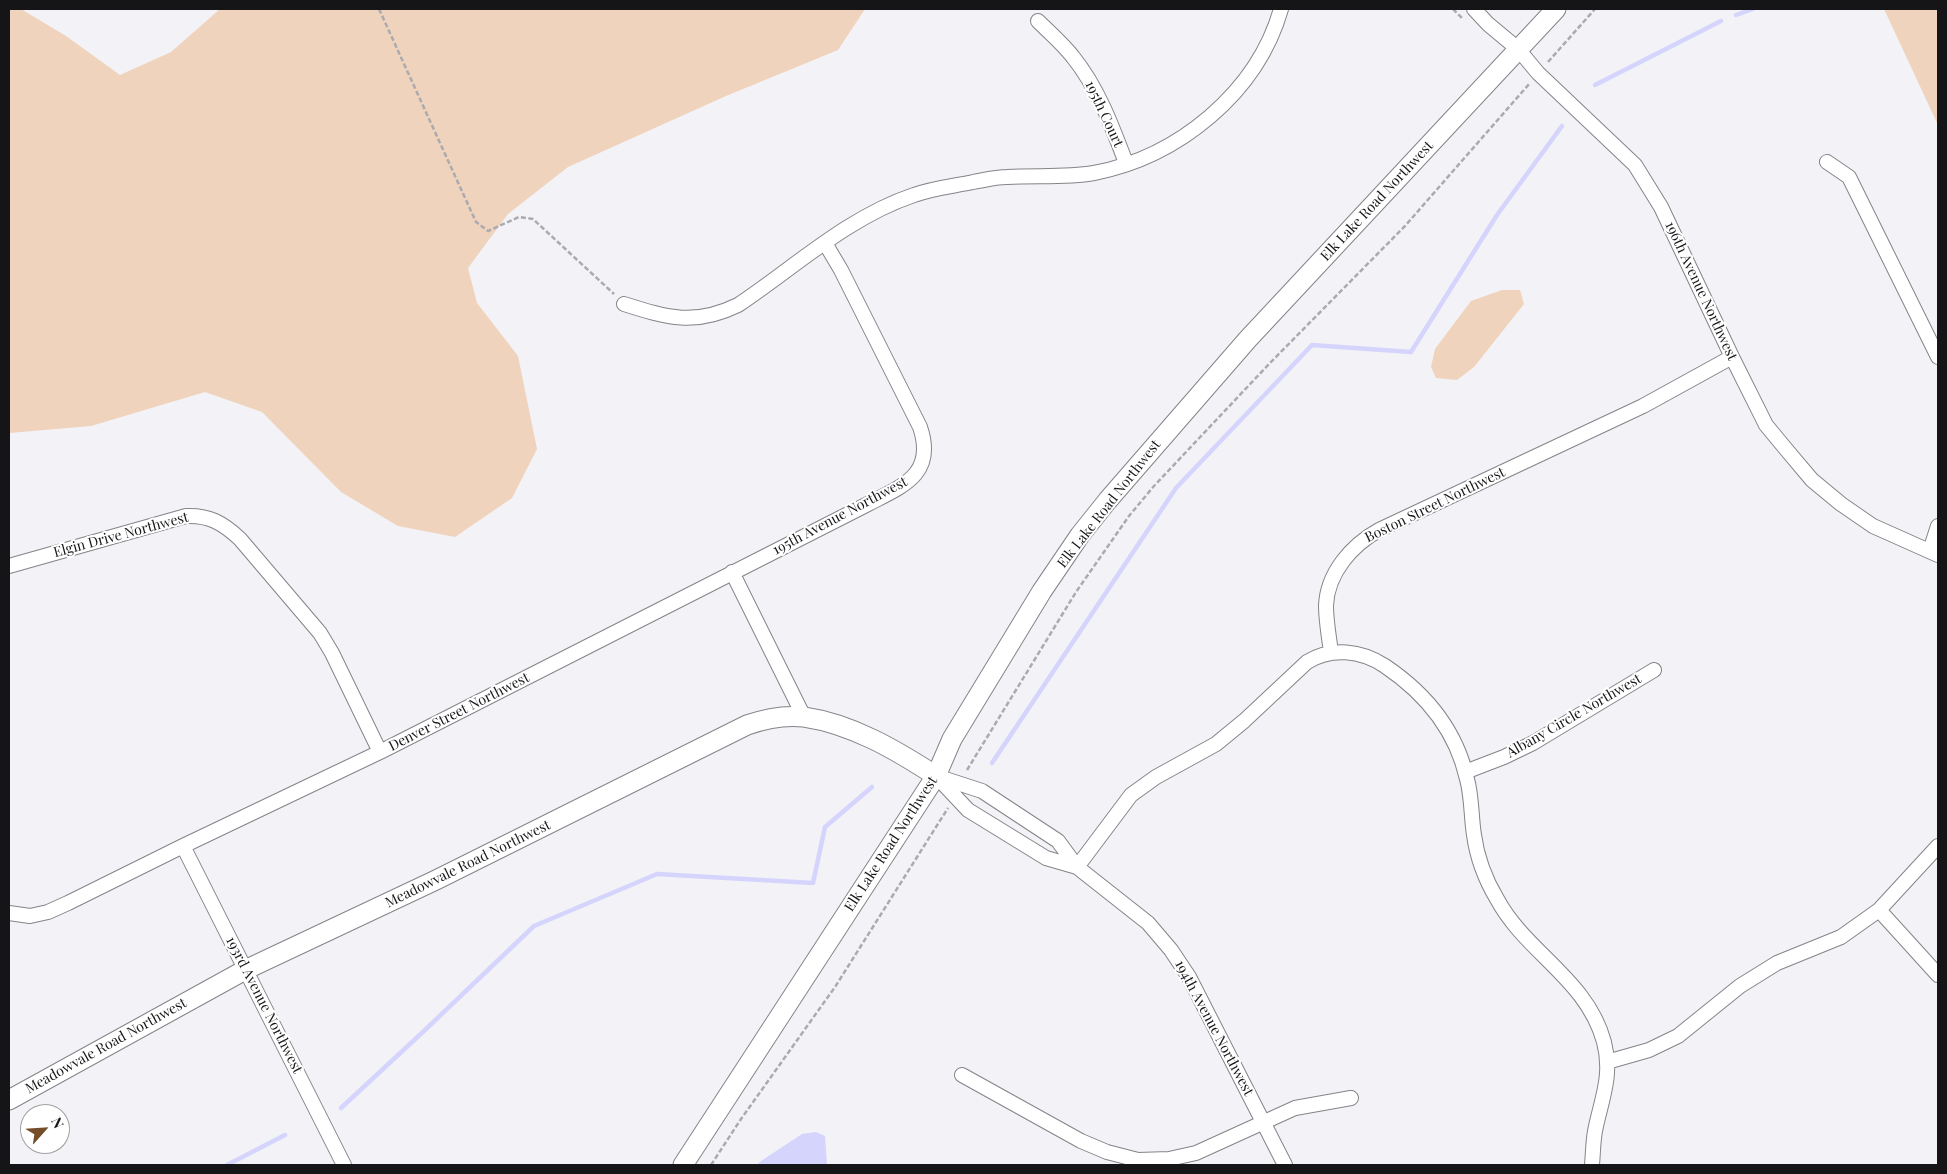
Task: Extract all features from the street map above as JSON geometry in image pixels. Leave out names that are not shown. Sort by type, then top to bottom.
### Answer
[{"type":"street","points":[[624,304],[674,317],[706,318],[722,313],[756,294],[825,243],[875,212],[916,194],[1006,176],[1052,178],[1093,173],[1126,164],[1152,154],[1170,145],[1206,120],[1222,105],[1251,71],[1272,33],[1282,9]]},
{"type":"street","name":"196th Avenue Northwest","points":[[1474,9],[1488,24],[1518,49],[1538,74],[1635,166],[1661,206],[1732,357],[1766,424],[1812,480],[1841,504],[1873,526],[1934,553]]},
{"type":"street","name":"Elk Lake Road Northwest","points":[[683,1165],[936,776],[952,739],[1042,591],[1080,535],[1108,500],[1248,339],[1556,9]]},
{"type":"street","name":"195th Court","points":[[1038,21],[1073,57],[1091,83],[1112,126],[1126,164]]},
{"type":"street","points":[[1827,162],[1849,177],[1938,357]]},
{"type":"street","name":"195th Avenue Northwest","points":[[732,572],[902,486],[911,479],[923,461],[924,440],[912,410],[841,270],[825,243]]},
{"type":"street","name":"Boston Street Northwest","points":[[1330,652],[1326,606],[1328,589],[1336,571],[1351,550],[1364,538],[1643,406],[1732,357]]},
{"type":"street","name":"Elgin Drive Northwest","points":[[9,566],[186,516],[200,516],[213,519],[226,526],[240,539],[320,633],[332,653],[380,752]]},
{"type":"street","points":[[1934,553],[1938,526]]},
{"type":"street","points":[[732,572],[804,717]]},
{"type":"street","name":"Denver Street Northwest","points":[[9,913],[30,916],[48,912],[380,752],[732,572]]},
{"type":"street","points":[[1077,867],[1131,795],[1156,776],[1216,744],[1244,721],[1307,662],[1319,655],[1330,652],[1363,655],[1379,662],[1414,688],[1438,714],[1456,744],[1465,772],[1477,850],[1489,884],[1498,901],[1520,931],[1585,1000],[1600,1029],[1607,1062],[1607,1081],[1595,1131],[1592,1165]]},
{"type":"street","name":"Albany Circle Northwest","points":[[1465,772],[1533,743],[1654,670]]},
{"type":"street","name":"Meadowvale Road Northwest","points":[[9,1100],[245,970],[436,880],[758,721],[804,717],[860,734],[899,752],[936,776]]},
{"type":"street","name":"194th Avenue Northwest","points":[[936,776],[957,790],[968,810],[1046,858],[1077,867]]},
{"type":"street","name":"194th Avenue Northwest","points":[[957,790],[982,791],[1058,841],[1077,867],[1148,923],[1171,950],[1189,977],[1285,1165]]},
{"type":"street","name":"193rd Avenue Northwest","points":[[183,846],[245,970],[258,991],[344,1165]]},
{"type":"street","points":[[1607,1062],[1649,1050],[1678,1036],[1748,981],[1777,963],[1841,937],[1879,910],[1938,846]]},
{"type":"street","points":[[1879,910],[1938,975]]},
{"type":"street","points":[[962,1075],[1081,1142],[1107,1152],[1138,1160],[1169,1159],[1196,1153],[1294,1108],[1351,1098]]},
{"type":"path","points":[[379,9],[476,222],[488,231],[519,217],[533,219],[624,304]]},
{"type":"path","points":[[711,1165],[740,1119],[835,987],[957,790],[1076,592],[1129,516],[1154,486],[1262,371],[1405,226],[1595,9]]},
{"type":"shaded area","points":[[9,9],[21,9],[66,36],[120,75],[171,52],[220,9],[865,9],[838,50],[726,96],[568,167],[508,214],[468,268],[477,303],[518,356],[537,449],[512,498],[455,537],[398,526],[341,492],[262,412],[205,392],[91,426],[9,433]]},
{"type":"shaded area","points":[[1884,9],[1938,9],[1938,125]]},
{"type":"shaded area","points":[[1502,290],[1520,290],[1524,304],[1474,367],[1457,380],[1436,378],[1431,367],[1435,349],[1471,301]]},
{"type":"water","points":[[816,1132],[825,1136],[827,1165],[757,1165],[802,1134]]},
{"type":"waterway","points":[[1736,15],[1753,9]]},
{"type":"waterway","points":[[1595,85],[1721,21]]},
{"type":"waterway","points":[[992,763],[1176,488],[1312,345],[1411,352],[1497,215],[1562,126]]},
{"type":"waterway","points":[[341,1108],[534,926],[657,874],[813,883],[825,827],[872,787]]},
{"type":"waterway","points":[[227,1165],[285,1135]]}]
